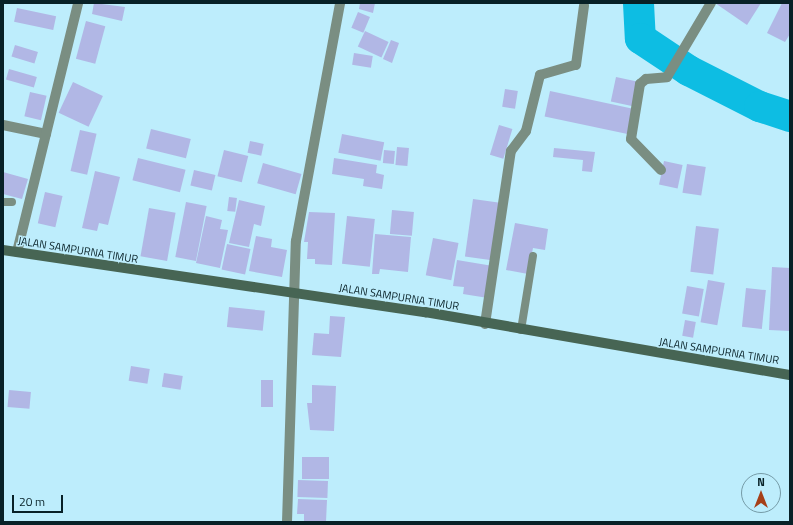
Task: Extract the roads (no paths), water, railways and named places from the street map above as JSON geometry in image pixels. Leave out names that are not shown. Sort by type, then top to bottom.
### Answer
[{"type":"street","points":[[16,252],[78,3]]},
{"type":"street","points":[[287,522],[293,292],[302,192],[340,3]]},
{"type":"street","points":[[661,170],[634,145],[631,134],[642,81],[667,77],[683,53],[710,3]]},
{"type":"street","points":[[485,324],[511,151],[526,131],[540,75],[576,65],[584,6]]},
{"type":"street","points":[[3,125],[46,134]]},
{"type":"street","name":"JALAN SAMPURNA TIMUR","points":[[3,250],[293,292],[790,375]]},
{"type":"lane","points":[[3,202],[12,202]]},
{"type":"lane","points":[[521,330],[533,256]]},
{"type":"waterway","points":[[638,3],[640,38],[688,70],[759,106],[790,116]]}]
